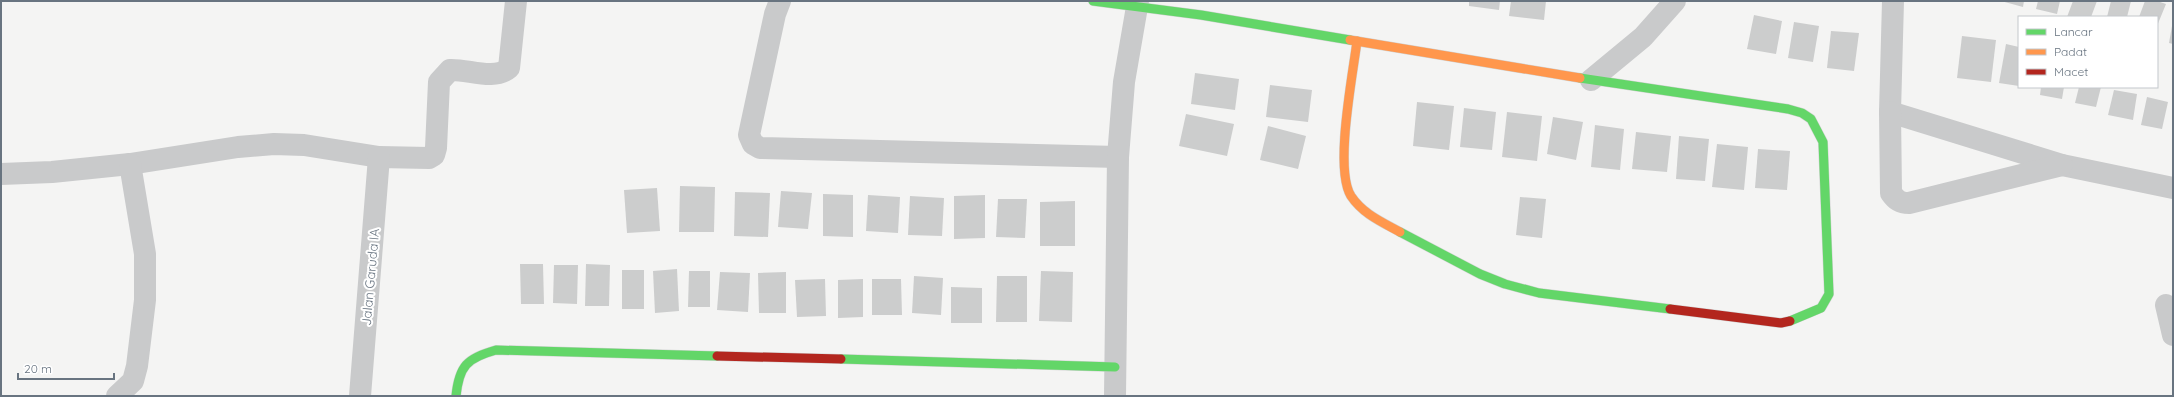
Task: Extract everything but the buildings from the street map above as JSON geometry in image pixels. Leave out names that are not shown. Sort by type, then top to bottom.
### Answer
[{"type":"street","points":[[1,174],[52,172],[130,164],[238,147],[274,144],[304,145],[379,157],[423,159],[434,155],[436,148],[439,82],[450,70],[460,69],[497,74],[509,68],[516,1]]},
{"type":"street","points":[[780,1],[774,14],[749,135],[753,144],[760,148],[1118,157]]},
{"type":"street","points":[[1093,1],[1137,3],[1591,80],[1788,109],[1806,114],[1817,124],[1823,142],[1829,294],[1821,308],[1802,317],[1781,323],[1539,293],[1505,284],[1480,274],[1371,216],[1357,204],[1346,187],[1344,164],[1358,41]]},
{"type":"street","points":[[1591,80],[1643,37],[1675,1]]},
{"type":"street","points":[[1893,1],[1890,112],[1891,193],[1895,199],[1902,203],[1909,204],[2062,165]]},
{"type":"street","points":[[1115,396],[1118,157],[1124,82],[1137,3]]},
{"type":"street","points":[[1890,112],[2062,165],[2173,188]]},
{"type":"street","name":"Jalan Garuda IA","points":[[360,396],[379,157]]},
{"type":"street","points":[[117,396],[133,381],[137,366],[145,300],[144,254],[130,164]]},
{"type":"street","points":[[2166,305],[2173,335]]},
{"type":"street","points":[[456,396],[457,382],[463,365],[475,355],[496,350],[1115,366]]},
{"type":"traffic: fast","points":[[1093,1],[1201,15],[1350,40]]},
{"type":"traffic: fast","points":[[1580,78],[1788,109],[1802,113],[1811,119],[1823,142],[1829,294],[1821,308],[1790,321]]},
{"type":"traffic: fast","points":[[1400,232],[1480,274],[1505,284],[1539,293],[1670,309]]},
{"type":"traffic: fast","points":[[456,396],[459,377],[466,365],[478,356],[496,350],[717,356]]},
{"type":"traffic: fast","points":[[841,359],[1115,367]]},
{"type":"traffic: slow","points":[[1350,40],[1580,78]]},
{"type":"traffic: slow","points":[[1357,41],[1344,144],[1346,183],[1351,196],[1361,208],[1373,217],[1400,232]]},
{"type":"traffic: jam","points":[[1670,309],[1781,323],[1790,321]]},
{"type":"traffic: jam","points":[[717,356],[841,359]]}]
